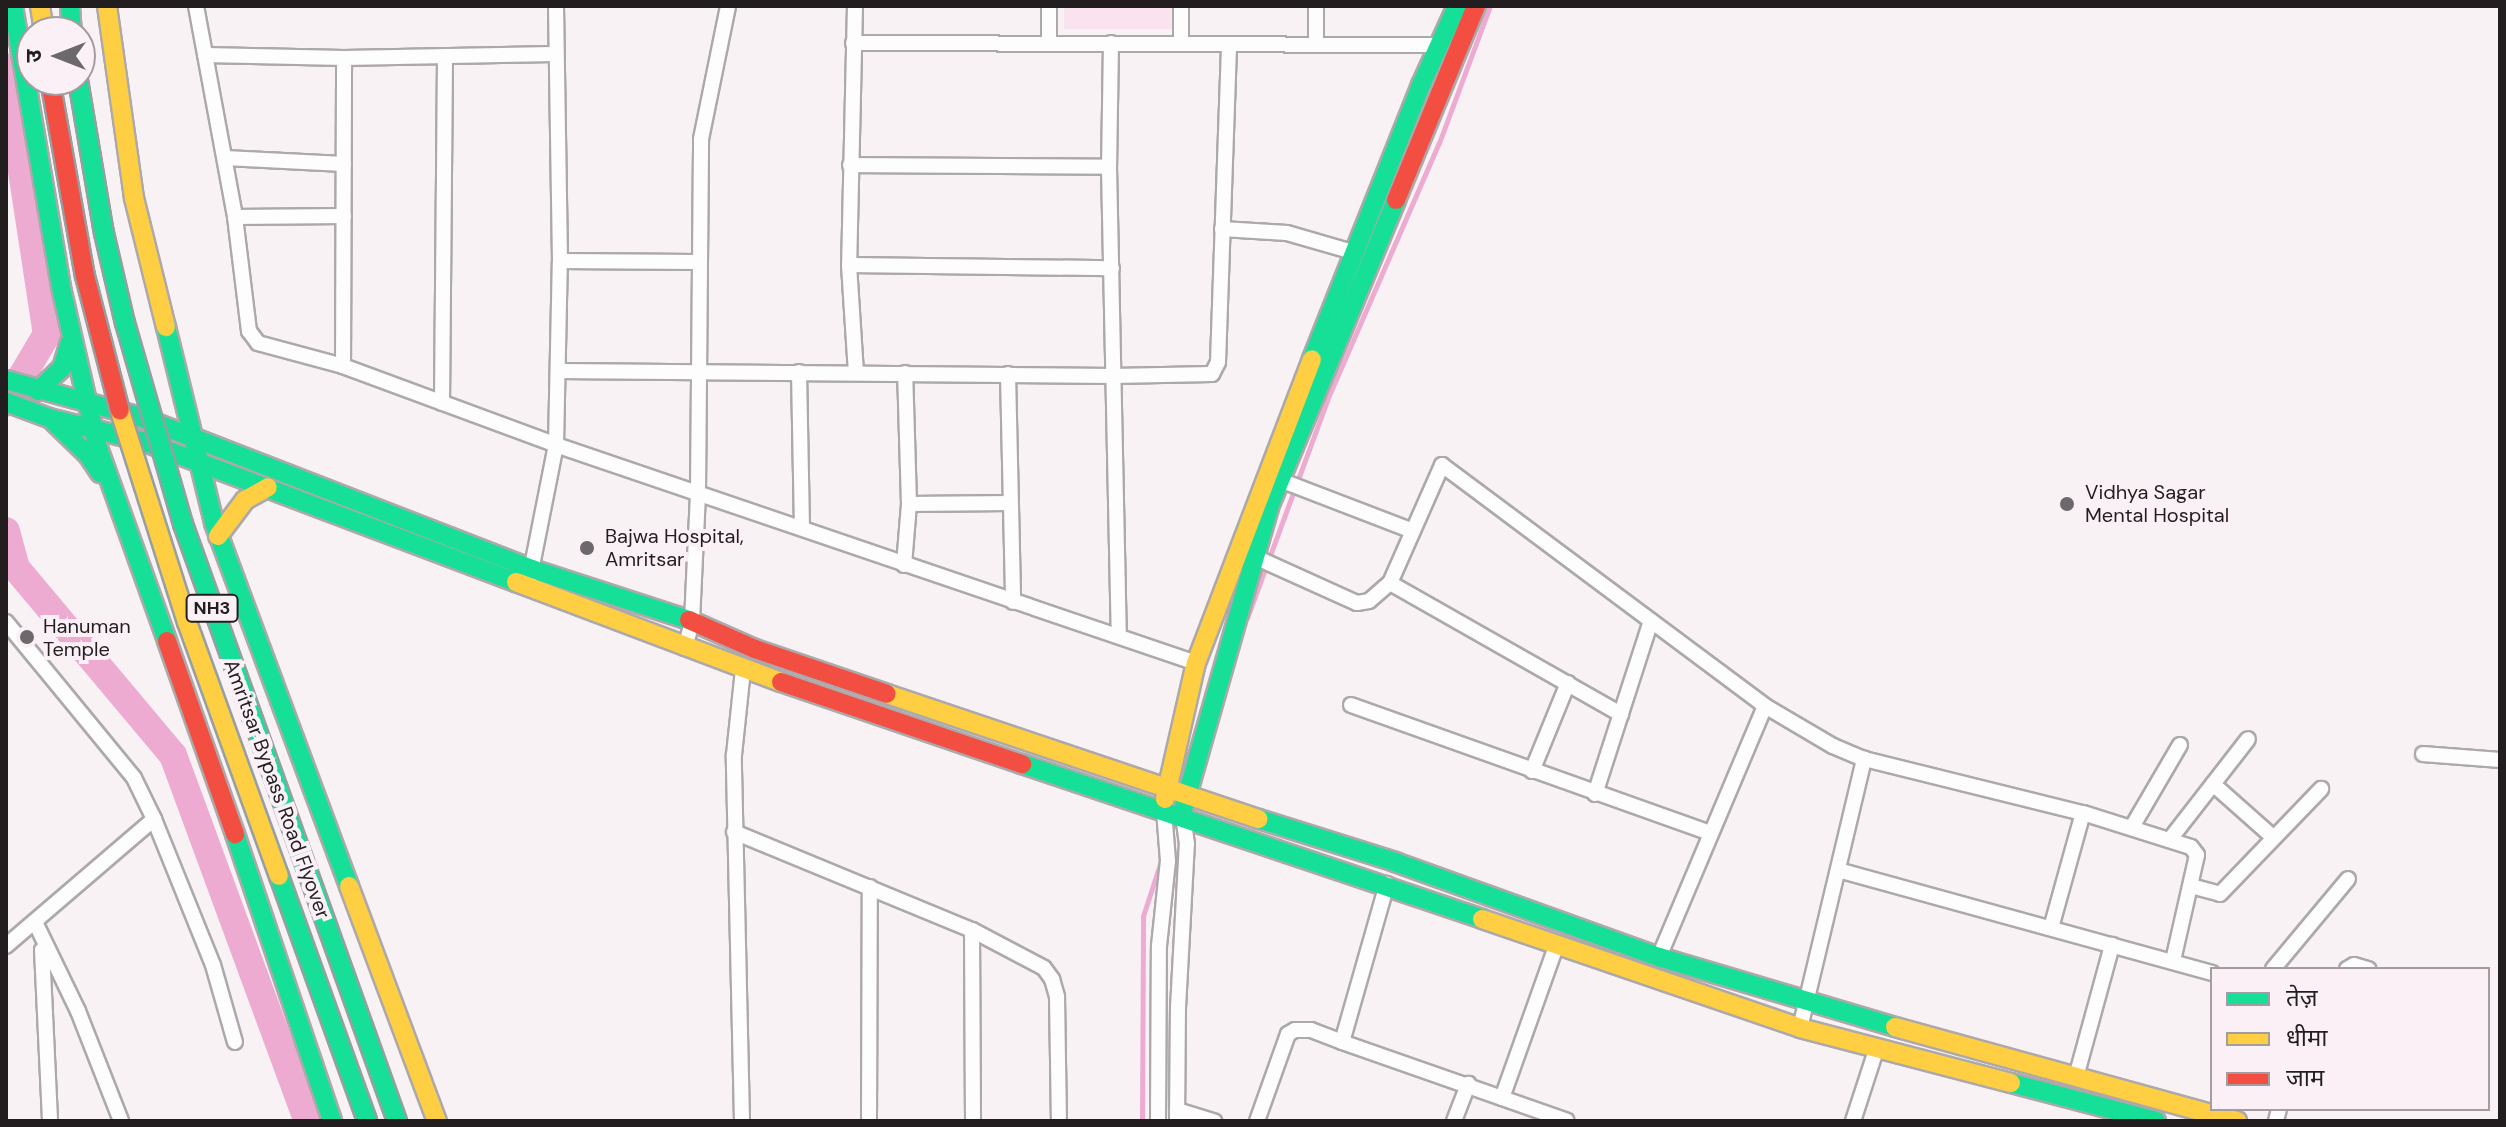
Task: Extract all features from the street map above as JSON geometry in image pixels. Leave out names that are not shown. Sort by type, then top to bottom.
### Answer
[{"type":"main road","points":[[13,6],[71,337],[92,428],[220,790],[332,1121]]},
{"type":"main road","points":[[107,6],[134,198],[218,536],[437,1121]]},
{"type":"main road","points":[[1164,810],[1196,663],[1228,572],[1353,252],[1457,6]]},
{"type":"main road","points":[[1184,806],[1280,480],[1476,6]]},
{"type":"main road","name":"Amritsar Bypass Road Flyover","points":[[53,96],[85,276],[123,424],[197,650],[367,1121]]},
{"type":"main road","name":"Amritsar Bypass Road Flyover","points":[[81,96],[104,233],[125,323],[183,524],[397,1121]]},
{"type":"main road","points":[[34,390],[62,368],[71,337]]},
{"type":"main road","points":[[6,380],[140,417],[532,569],[692,621],[755,649],[1166,790],[1184,806],[1556,946],[1800,1028],[2156,1121]]},
{"type":"main road","points":[[6,402],[49,418],[145,442],[743,670],[1164,810],[1184,806],[1395,862],[1659,957],[1806,1003],[2237,1121]]},
{"type":"main road","points":[[49,418],[88,455],[115,496]]},
{"type":"main road","points":[[218,536],[245,500],[268,487]]},
{"type":"street","points":[[196,6],[235,217],[251,338],[343,366],[556,445],[1196,663]]},
{"type":"street","points":[[528,588],[556,445],[560,261],[554,54],[556,6]]},
{"type":"street","points":[[685,648],[692,621],[698,492],[697,262],[701,139],[728,6]]},
{"type":"street","points":[[855,6],[849,265],[856,372]]},
{"type":"street","points":[[1049,6],[1049,43]]},
{"type":"street","points":[[1181,6],[1181,41]]},
{"type":"street","points":[[1316,6],[1316,44]]},
{"type":"street","points":[[853,43],[1181,41],[1229,46],[1439,45]]},
{"type":"street","points":[[1111,43],[1109,167],[1119,636]]},
{"type":"street","points":[[559,371],[1207,376],[1217,370],[1229,46]]},
{"type":"street","points":[[205,55],[344,58],[554,54]]},
{"type":"street","points":[[442,403],[445,56]]},
{"type":"street","points":[[343,366],[344,58]]},
{"type":"street","points":[[225,158],[344,164]]},
{"type":"street","points":[[850,165],[1109,167]]},
{"type":"street","points":[[235,217],[344,216]]},
{"type":"street","points":[[1222,229],[1287,233],[1353,252]]},
{"type":"street","points":[[560,261],[697,262]]},
{"type":"street","points":[[849,265],[1112,268]]},
{"type":"street","points":[[799,372],[802,528]]},
{"type":"street","points":[[904,565],[909,504],[905,373]]},
{"type":"street","points":[[1008,374],[1013,602]]},
{"type":"street","points":[[1255,557],[1357,603],[1369,601],[1390,583],[1442,465],[1765,706],[1833,746],[1864,759],[2171,838],[2196,851],[2173,961]]},
{"type":"street","points":[[1280,480],[1413,531]]},
{"type":"street","points":[[909,504],[1010,503]]},
{"type":"street","points":[[1390,583],[1621,714]]},
{"type":"street","points":[[1595,794],[1651,621]]},
{"type":"street","points":[[6,622],[134,778],[154,819],[213,965],[235,1042]]},
{"type":"street","points":[[742,1121],[734,755],[743,670]]},
{"type":"street","points":[[1532,771],[1568,683]]},
{"type":"street","points":[[1351,705],[1710,833]]},
{"type":"street","points":[[1659,957],[1765,706]]},
{"type":"street","points":[[2171,838],[2248,739]]},
{"type":"street","points":[[2132,827],[2180,745]]},
{"type":"street","points":[[2423,754],[2500,760]]},
{"type":"street","points":[[1800,1028],[1864,759]]},
{"type":"street","points":[[2213,784],[2274,838]]},
{"type":"street","points":[[2191,886],[2220,894],[2321,789]]},
{"type":"street","points":[[1184,806],[1187,844],[1178,1008],[1177,1115],[1214,1121]]},
{"type":"street","points":[[1158,1121],[1159,946],[1168,861],[1164,810]]},
{"type":"street","points":[[2051,928],[2083,813]]},
{"type":"street","points":[[6,945],[154,819]]},
{"type":"street","points":[[734,832],[972,930],[1032,960],[1052,979],[1057,997],[1059,1121]]},
{"type":"street","points":[[1838,870],[2210,972]]},
{"type":"street","points":[[2275,967],[2348,879]]},
{"type":"street","points":[[1342,1042],[1387,884]]},
{"type":"street","points":[[869,1121],[870,887]]},
{"type":"street","points":[[35,922],[42,944],[78,1011],[121,1121]]},
{"type":"street","points":[[972,930],[973,1121]]},
{"type":"street","points":[[42,944],[50,1121]]},
{"type":"street","points":[[2076,1077],[2112,945]]},
{"type":"street","points":[[1502,1098],[1556,946]]},
{"type":"street","points":[[1257,1121],[1288,1034],[1295,1030],[1311,1030],[1567,1121]]},
{"type":"street","points":[[1853,1121],[1877,1047]]},
{"type":"street","points":[[1454,1121],[1468,1084]]},
{"type":"shaded area","points":[[1064,6],[1183,6],[1183,29],[1064,29]]},
{"type":"waterway","points":[[1247,618],[1327,400],[1439,143],[1490,6]]},
{"type":"waterway","points":[[6,67],[47,334],[6,403]]},
{"type":"waterway","points":[[6,531],[16,568],[173,755],[308,1121]]},
{"type":"waterway","points":[[1142,1121],[1143,916],[1162,858]]},
{"type":"traffic: fast","points":[[13,6],[62,292],[97,445],[167,641]]},
{"type":"traffic: fast","points":[[70,6],[71,16]]},
{"type":"traffic: fast","points":[[1312,359],[1421,85],[1457,6]]},
{"type":"traffic: fast","points":[[81,96],[104,233],[125,323],[183,524],[397,1121]]},
{"type":"traffic: fast","points":[[1184,806],[1269,507],[1396,200]]},
{"type":"traffic: fast","points":[[166,327],[214,523],[349,886]]},
{"type":"traffic: fast","points":[[38,391],[62,368],[70,342]]},
{"type":"traffic: fast","points":[[6,380],[140,417],[532,569],[689,620]]},
{"type":"traffic: fast","points":[[6,402],[49,418],[145,442],[516,582]]},
{"type":"traffic: fast","points":[[53,421],[88,455],[100,473]]},
{"type":"traffic: fast","points":[[1022,764],[1482,919]]},
{"type":"traffic: fast","points":[[1259,819],[1395,862],[1659,957],[1895,1027]]},
{"type":"traffic: fast","points":[[235,834],[332,1121]]},
{"type":"traffic: fast","points":[[279,876],[367,1121]]},
{"type":"traffic: fast","points":[[2011,1083],[2156,1121]]},
{"type":"traffic: slow","points":[[40,6],[42,16]]},
{"type":"traffic: slow","points":[[107,6],[134,198],[166,327]]},
{"type":"traffic: slow","points":[[1165,799],[1196,663],[1312,359]]},
{"type":"traffic: slow","points":[[120,411],[187,622],[279,876]]},
{"type":"traffic: slow","points":[[218,536],[245,500],[268,487]]},
{"type":"traffic: slow","points":[[516,582],[781,682]]},
{"type":"traffic: slow","points":[[887,694],[1259,819]]},
{"type":"traffic: slow","points":[[349,886],[437,1121]]},
{"type":"traffic: slow","points":[[1482,919],[1800,1028],[2011,1083]]},
{"type":"traffic: slow","points":[[1895,1027],[2237,1121]]},
{"type":"traffic: jam","points":[[1396,200],[1476,6]]},
{"type":"traffic: jam","points":[[53,96],[85,276],[120,411]]},
{"type":"traffic: jam","points":[[689,620],[755,649],[887,694]]},
{"type":"traffic: jam","points":[[167,641],[235,834]]},
{"type":"traffic: jam","points":[[781,682],[1022,764]]},
{"type":"place","name":"Vidhya Sagar Mental Hospital","points":[[2067,504]]},
{"type":"place","name":"Bajwa Hospital, Amritsar","points":[[587,548]]},
{"type":"place","name":"Hanuman Temple","points":[[27,637]]}]
